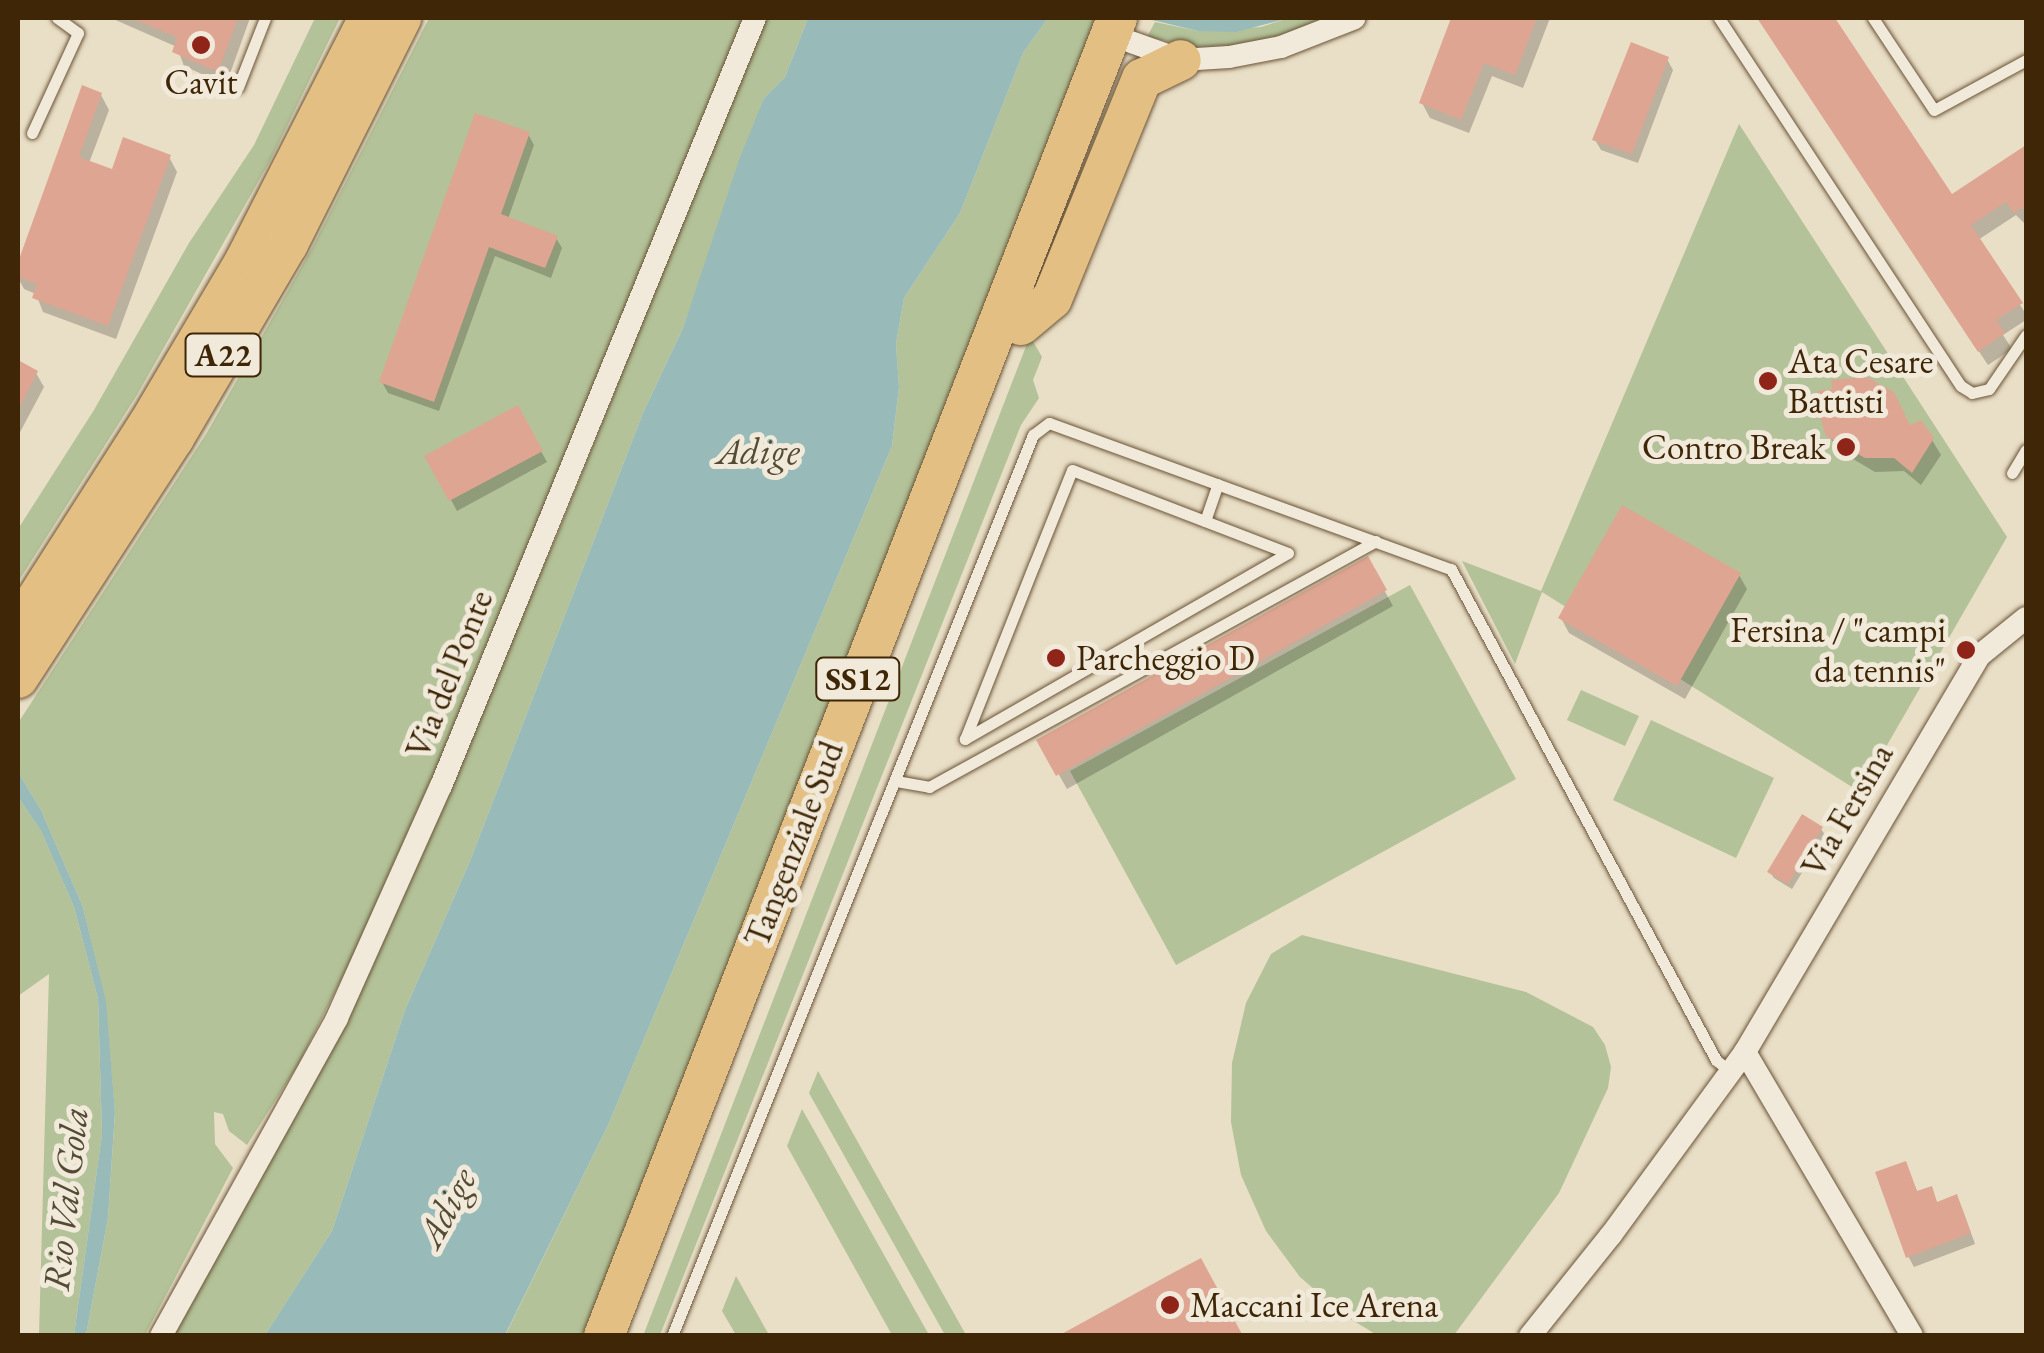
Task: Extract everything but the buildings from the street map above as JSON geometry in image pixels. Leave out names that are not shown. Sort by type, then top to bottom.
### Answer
[{"type":"highway","name":"A22","points":[[18,628],[148,425],[246,259],[369,18]]},
{"type":"highway","name":"A22","points":[[18,678],[174,438],[288,244],[400,18]]},
{"type":"highway","name":"Tangenziale Sud","points":[[630,1336],[1021,325],[1127,27]]},
{"type":"highway","name":"Tangenziale Sud","points":[[604,1336],[1127,27]]},
{"type":"highway","points":[[1021,325],[1052,299],[1142,79],[1181,60]]},
{"type":"street","name":"Via del Ponte","points":[[161,1336],[337,1018],[442,786],[756,18]]},
{"type":"street","points":[[1127,27],[1181,60],[1229,57],[1281,47],[1355,18]]},
{"type":"street","name":"Via Fersina","points":[[1530,1336],[1745,1052],[1979,656],[2026,618]]},
{"type":"street","points":[[1745,1052],[1912,1336]]},
{"type":"lane","points":[[32,134],[78,33],[58,18]]},
{"type":"lane","points":[[238,87],[264,18]]},
{"type":"lane","points":[[1719,18],[1961,386],[1972,393],[1988,389],[2026,334]]},
{"type":"lane","points":[[1873,18],[1934,110],[2026,60]]},
{"type":"lane","points":[[672,1336],[1033,435],[1049,423],[1452,570],[1716,1060],[1731,1072]]},
{"type":"lane","points":[[2012,473],[2026,450]]},
{"type":"lane","points":[[1072,470],[1206,521],[1288,553],[965,739],[1072,470]]},
{"type":"lane","points":[[1206,521],[1218,484]]},
{"type":"lane","points":[[896,782],[929,787],[1376,541]]},
{"type":"green space","points":[[315,18],[340,18],[270,161],[137,395],[18,582],[18,529],[94,410],[189,243],[254,145]]},
{"type":"green space","points":[[429,18],[752,18],[383,897],[298,1065],[247,1145],[229,1131],[223,1114],[214,1112],[215,1144],[233,1168],[145,1335],[86,1335],[108,1218],[115,1113],[105,999],[83,907],[41,810],[18,772],[18,723],[206,434],[311,250]]},
{"type":"green space","points":[[765,18],[808,18],[785,77],[764,98],[683,328],[643,413],[470,861],[405,1010],[332,1231],[265,1335],[168,1336],[448,788],[559,530]]},
{"type":"green space","points":[[1048,18],[1103,18],[591,1335],[505,1336],[608,1125],[892,446],[899,387],[896,344],[904,298],[960,213],[1023,53]]},
{"type":"green space","points":[[1289,18],[1326,18],[1271,39],[1234,46],[1196,47],[1147,37],[1155,22],[1198,31],[1261,27]]},
{"type":"green space","name":"Ata Cesare Battisti","points":[[1739,124],[2007,537],[1860,792],[1542,592],[1515,664],[1462,561],[1541,591]]},
{"type":"green space","points":[[1030,336],[1042,357],[1033,380],[1039,398],[1021,425],[660,1335],[643,1336]]},
{"type":"green space","points":[[1410,585],[1516,779],[1176,965],[1070,771]]},
{"type":"green space","points":[[1581,690],[1639,716],[1625,746],[1567,720]]},
{"type":"green space","points":[[1651,720],[1774,778],[1736,858],[1613,800]]},
{"type":"green space","points":[[18,797],[41,831],[74,907],[98,999],[102,1134],[74,1335],[39,1335],[49,974],[18,996]]},
{"type":"green space","points":[[1302,935],[1526,992],[1593,1027],[1605,1045],[1611,1067],[1608,1088],[1559,1193],[1454,1335],[1377,1335],[1344,1315],[1300,1277],[1266,1231],[1241,1175],[1231,1122],[1232,1063],[1246,1003],[1271,954]]},
{"type":"green space","points":[[818,1071],[966,1335],[945,1335],[809,1093]]},
{"type":"green space","points":[[802,1109],[929,1335],[892,1335],[787,1146]]},
{"type":"green space","points":[[736,1276],[769,1335],[736,1335],[722,1311]]},
{"type":"water","name":"Adige","points":[[808,18],[1048,18],[1023,53],[960,213],[904,298],[896,344],[899,387],[892,446],[608,1125],[505,1335],[265,1335],[332,1231],[405,1010],[470,861],[643,413],[683,328],[764,98],[785,77]]},
{"type":"water","points":[[1144,18],[1289,18],[1236,32],[1198,31]]},
{"type":"water","points":[[18,772],[41,810],[83,907],[106,1001],[115,1112],[108,1218],[86,1335],[74,1335],[102,1134],[98,999],[74,907],[41,831],[18,797]]},
{"type":"place","name":"Cavit","points":[[201,45]]},
{"type":"place","name":"Ata Cesare Battisti","points":[[1768,381]]},
{"type":"place","name":"Contro Break","points":[[1846,447]]},
{"type":"place","name":"Fersina / \"campi da tennis\"","points":[[1966,650]]},
{"type":"place","name":"Parcheggio D","points":[[1056,658]]},
{"type":"place","name":"Maccani Ice Arena","points":[[1170,1305]]},
{"type":"water label","name":"Rio Val Gola","points":[[65,1199]]}]
